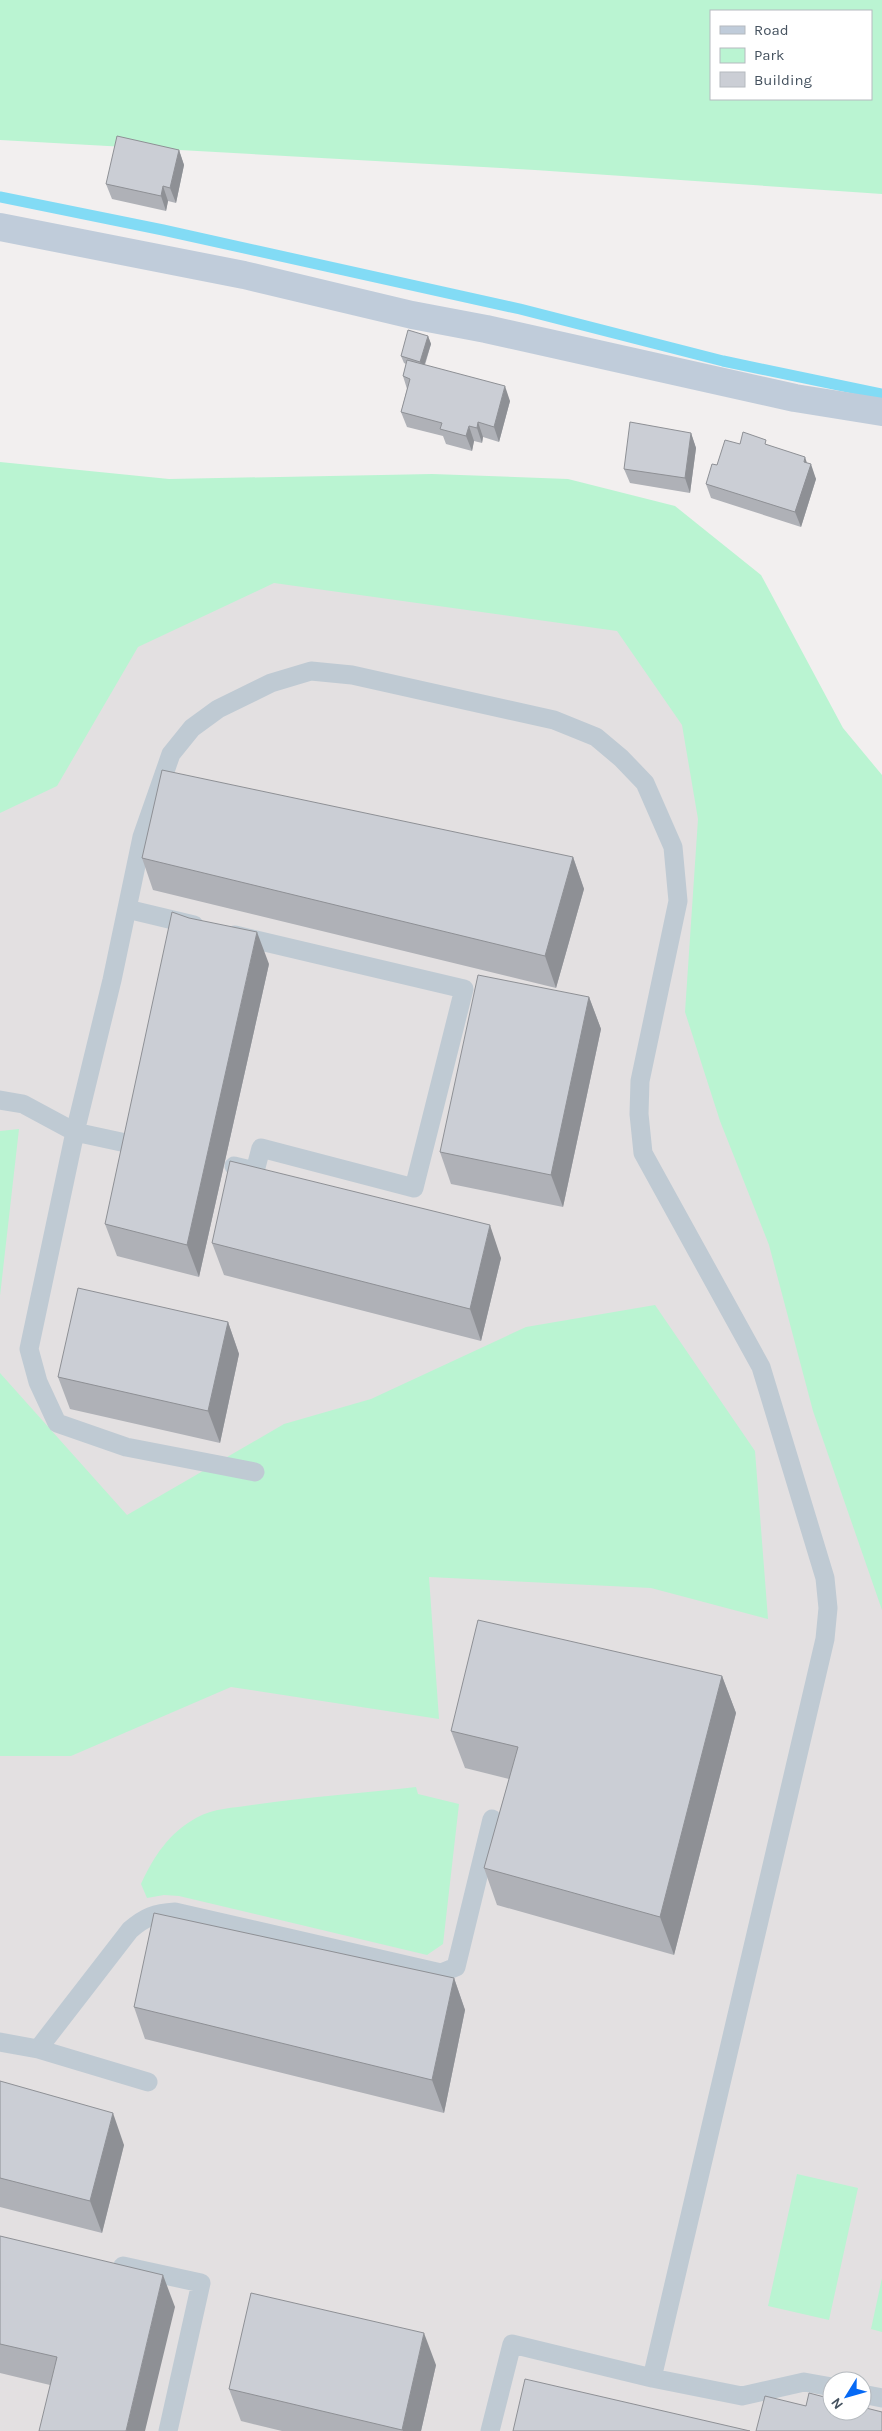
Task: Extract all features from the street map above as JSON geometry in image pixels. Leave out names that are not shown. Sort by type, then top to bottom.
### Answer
[{"type":"street","points":[[0,226],[244,275],[412,315],[486,329],[795,398],[882,412]]},
{"type":"lane","points":[[255,1472],[126,1447],[57,1423],[38,1382],[29,1349],[75,1132],[142,837],[171,754],[192,728],[218,709],[271,683],[311,671],[352,675],[554,720],[596,737],[621,758],[645,783],[673,847],[678,900],[640,1081],[639,1114],[643,1154],[761,1367],[825,1578],[828,1608],[825,1639],[652,2378]]},
{"type":"lane","points":[[127,909],[464,989],[414,1188],[261,1148],[255,1171],[230,1164]]},
{"type":"lane","points":[[0,1100],[23,1104],[75,1132],[136,1145]]},
{"type":"lane","points":[[38,2049],[130,1930],[144,1918],[158,1913],[175,1912],[442,1973],[456,1967],[492,1819]]},
{"type":"lane","points":[[0,2042],[38,2049],[148,2082]]},
{"type":"lane","points":[[105,2262],[201,2283],[168,2431]]},
{"type":"lane","points":[[490,2431],[512,2344],[652,2378],[742,2396],[804,2382],[822,2385]]},
{"type":"shaded area","points":[[270,542],[626,625],[681,703],[882,1568],[882,2431],[0,2431],[0,615]]},
{"type":"green space","points":[[0,0],[882,0],[882,194],[535,170],[0,140]]},
{"type":"green space","points":[[0,462],[169,479],[432,474],[568,479],[675,506],[761,575],[843,728],[882,775],[882,1610],[813,1411],[769,1245],[720,1121],[685,1012],[698,819],[682,725],[617,631],[274,583],[138,647],[57,786],[0,813]]},
{"type":"green space","points":[[19,1129],[0,1296],[0,1131]]},
{"type":"green space","points":[[655,1305],[755,1451],[768,1619],[651,1588],[429,1577],[439,1719],[231,1687],[71,1756],[0,1756],[0,1373],[127,1515],[284,1424],[371,1399],[526,1327]]},
{"type":"green space","points":[[416,1787],[418,1794],[459,1804],[443,1944],[427,1955],[179,1896],[164,1895],[147,1898],[141,1884],[151,1864],[170,1838],[186,1824],[209,1812],[293,1800]]},
{"type":"green space","points":[[797,2174],[858,2188],[829,2320],[768,2306]]},
{"type":"green space","points":[[882,2278],[882,2332],[871,2329]]},
{"type":"building","points":[[117,136],[179,150],[170,188],[163,186],[161,196],[106,184]]},
{"type":"building","points":[[408,330],[428,336],[420,362],[401,356]]},
{"type":"building","points":[[407,360],[505,386],[494,427],[478,422],[477,428],[469,426],[466,436],[440,429],[442,423],[401,412],[410,379],[403,376]]},
{"type":"building","points":[[630,422],[691,433],[685,478],[624,469]]},
{"type":"building","points":[[743,432],[766,440],[765,444],[805,457],[804,462],[811,464],[795,512],[706,484],[712,464],[717,465],[725,440],[740,444]]},
{"type":"building","points":[[162,770],[573,857],[545,956],[142,858]]},
{"type":"building","points":[[172,912],[189,918],[257,932],[187,1245],[105,1224]]},
{"type":"building","points":[[478,975],[589,997],[551,1175],[440,1152]]},
{"type":"building","points":[[230,1161],[490,1225],[470,1309],[212,1243]]},
{"type":"building","points":[[78,1288],[228,1322],[208,1411],[58,1377]]},
{"type":"building","points":[[478,1620],[722,1676],[660,1917],[484,1868],[518,1747],[451,1731]]},
{"type":"building","points":[[154,1913],[454,1978],[432,2080],[134,2007]]},
{"type":"building","points":[[0,2081],[113,2113],[90,2201],[0,2178]]},
{"type":"building","points":[[0,2236],[163,2275],[126,2431],[39,2431],[57,2357],[0,2344]]},
{"type":"building","points":[[251,2293],[424,2333],[402,2430],[229,2389]]},
{"type":"building","points":[[525,2379],[750,2431],[513,2431]]},
{"type":"building","points":[[809,2393],[822,2396],[822,2421],[872,2421],[872,2410],[882,2412],[882,2431],[756,2431],[765,2396],[806,2406]]},
{"type":"waterway","points":[[0,197],[163,230],[520,309],[723,361],[882,394]]}]
